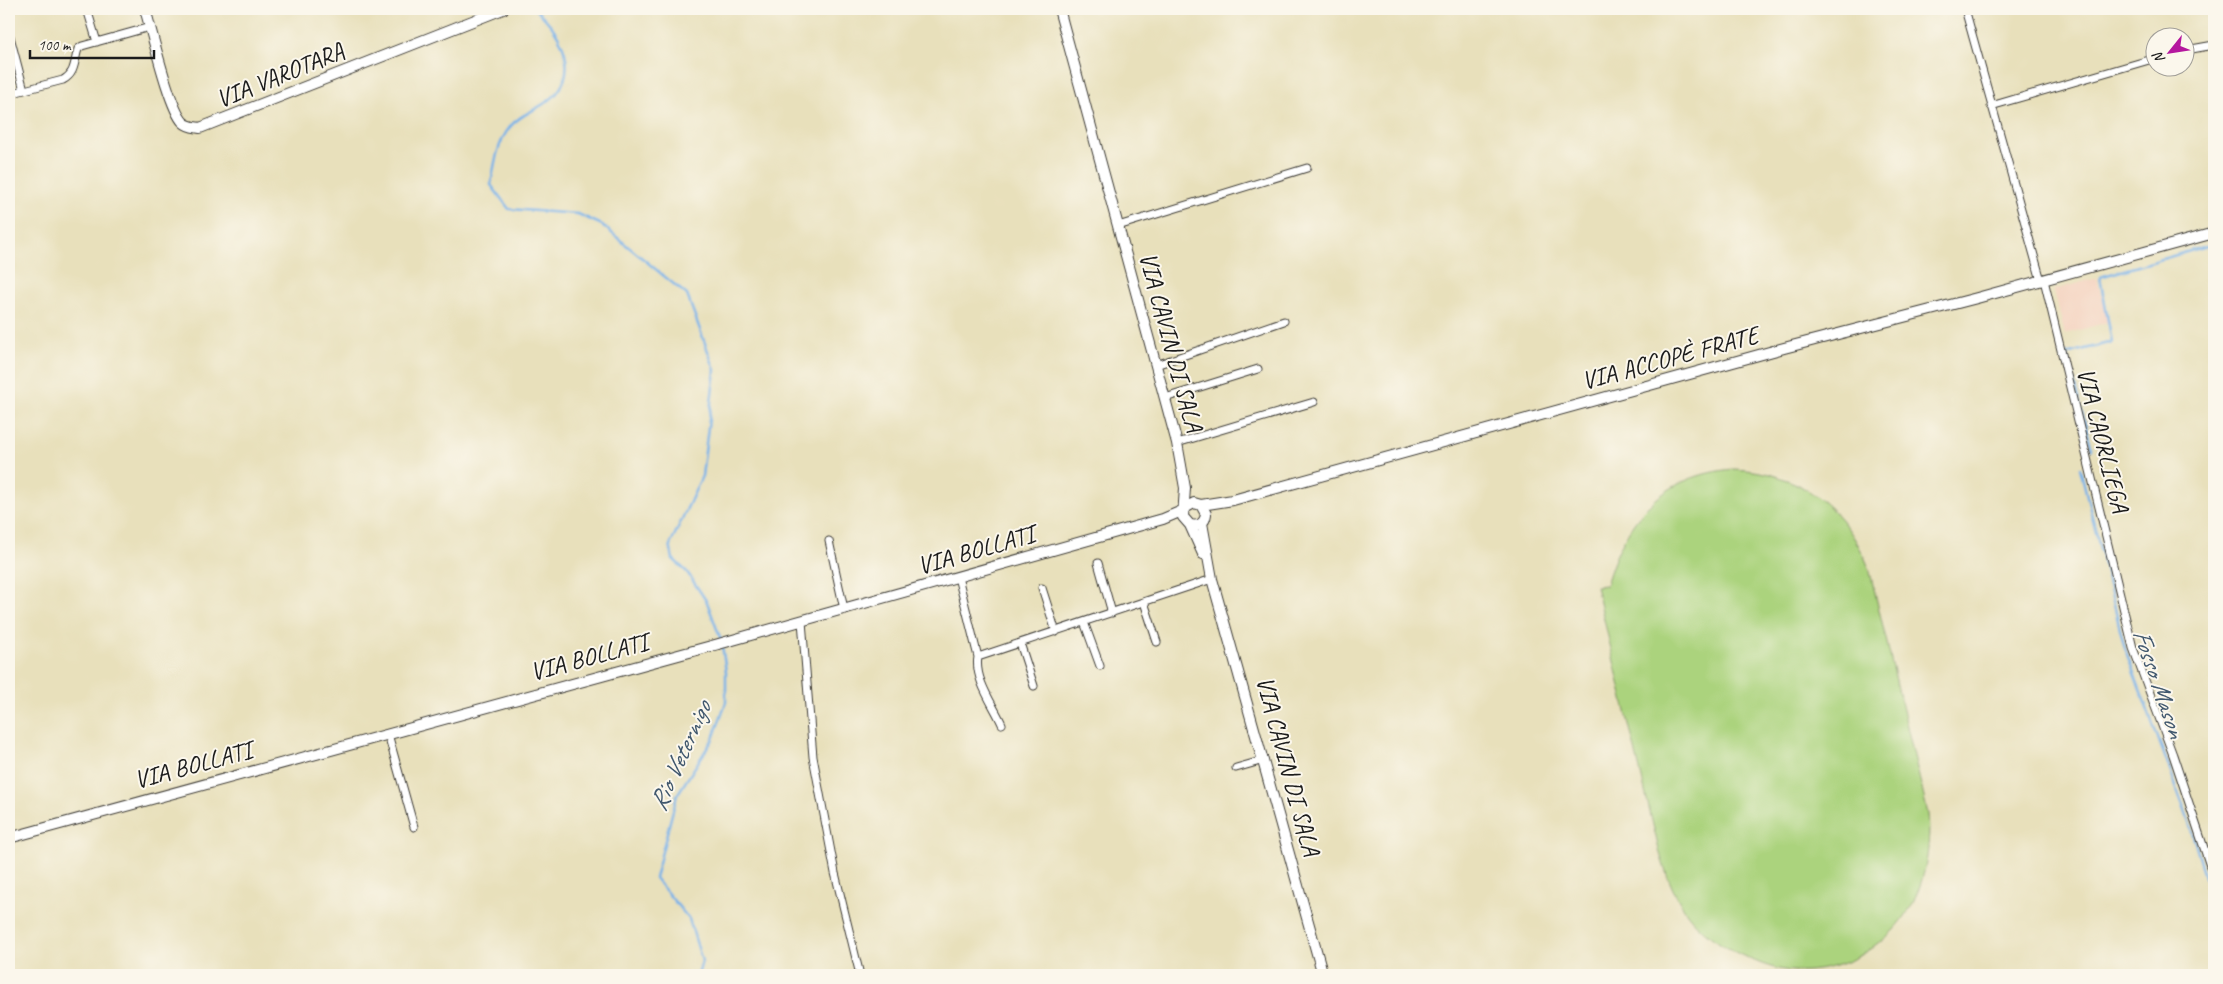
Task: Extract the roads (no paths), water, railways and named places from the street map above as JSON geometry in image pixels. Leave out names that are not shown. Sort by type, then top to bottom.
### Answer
[{"type":"main road","name":"VIA VAROTARA","points":[[145,9],[178,116],[187,125],[200,128],[503,9]]},
{"type":"main road","name":"VIA CAVIN DI SALA","points":[[1059,9],[1177,443],[1185,488],[1185,509]]},
{"type":"main road","name":"VIA ACCOPÈ FRATE","points":[[1199,504],[1233,500],[1784,348],[2214,233]]},
{"type":"main road","name":"VIA CAVIN DI SALA","points":[[1182,470],[1199,504]]},
{"type":"main road","name":"VIA ACCOPÈ FRATE","points":[[1204,520],[1233,500]]},
{"type":"main road","points":[[1190,504],[1199,504],[1205,510],[1204,520],[1188,524],[1183,516],[1185,509],[1190,504]]},
{"type":"main road","name":"VIA BOLLATI","points":[[9,838],[802,621],[1163,520],[1185,509]]},
{"type":"main road","name":"VIA BOLLATI","points":[[1163,520],[1188,524]]},
{"type":"main road","name":"VIA CAVIN DI SALA","points":[[1204,520],[1212,579],[1323,975]]},
{"type":"main road","name":"VIA CAVIN DI SALA","points":[[1188,524],[1210,569]]},
{"type":"street","points":[[87,9],[97,42]]},
{"type":"street","name":"VIA CAORLIEGA","points":[[1966,9],[1991,106],[2042,280],[2133,648],[2173,755],[2214,878]]},
{"type":"street","points":[[9,94],[70,77],[73,72],[78,49],[150,27]]},
{"type":"street","points":[[9,33],[24,90]]},
{"type":"street","points":[[2196,48],[2214,45]]},
{"type":"street","points":[[1991,106],[2146,61]]},
{"type":"street","name":"VIA CAVIN DI SALA","points":[[1118,226],[1307,168]]},
{"type":"street","points":[[1156,365],[1284,321]]},
{"type":"street","points":[[1165,398],[1258,370]]},
{"type":"street","points":[[1177,443],[1314,402]]},
{"type":"street","points":[[829,541],[844,609]]},
{"type":"street","points":[[1098,563],[1112,613]]},
{"type":"street","points":[[958,577],[978,657],[977,666],[980,678],[1002,724]]},
{"type":"street","points":[[978,657],[1212,579]]},
{"type":"street","points":[[1042,588],[1056,632]]},
{"type":"street","points":[[1144,602],[1157,642]]},
{"type":"street","points":[[802,621],[813,757],[835,873],[860,975]]},
{"type":"street","points":[[1084,622],[1100,666]]},
{"type":"street","points":[[1020,643],[1034,686]]},
{"type":"street","points":[[388,734],[414,827]]},
{"type":"street","points":[[1236,768],[1264,760]]},
{"type":"waterway","name":"Rio Veternigo","points":[[535,9],[552,26],[558,37],[566,59],[566,70],[563,82],[557,93],[546,103],[520,117],[506,133],[497,155],[491,185],[509,209],[578,214],[602,225],[687,295],[715,370],[702,476],[670,545],[673,559],[687,572],[707,602],[721,640]]},
{"type":"waterway","name":"Fosso Mason","points":[[2092,449],[2066,354],[2112,342],[2100,277],[2214,244]]},
{"type":"waterway","name":"Fosso Mason","points":[[2080,468],[2125,649],[2188,819],[2214,907]]},
{"type":"waterway","name":"Rio Veternigo","points":[[698,975],[702,961],[689,919],[655,878],[677,795],[713,739],[726,702],[726,672],[722,645]]}]
